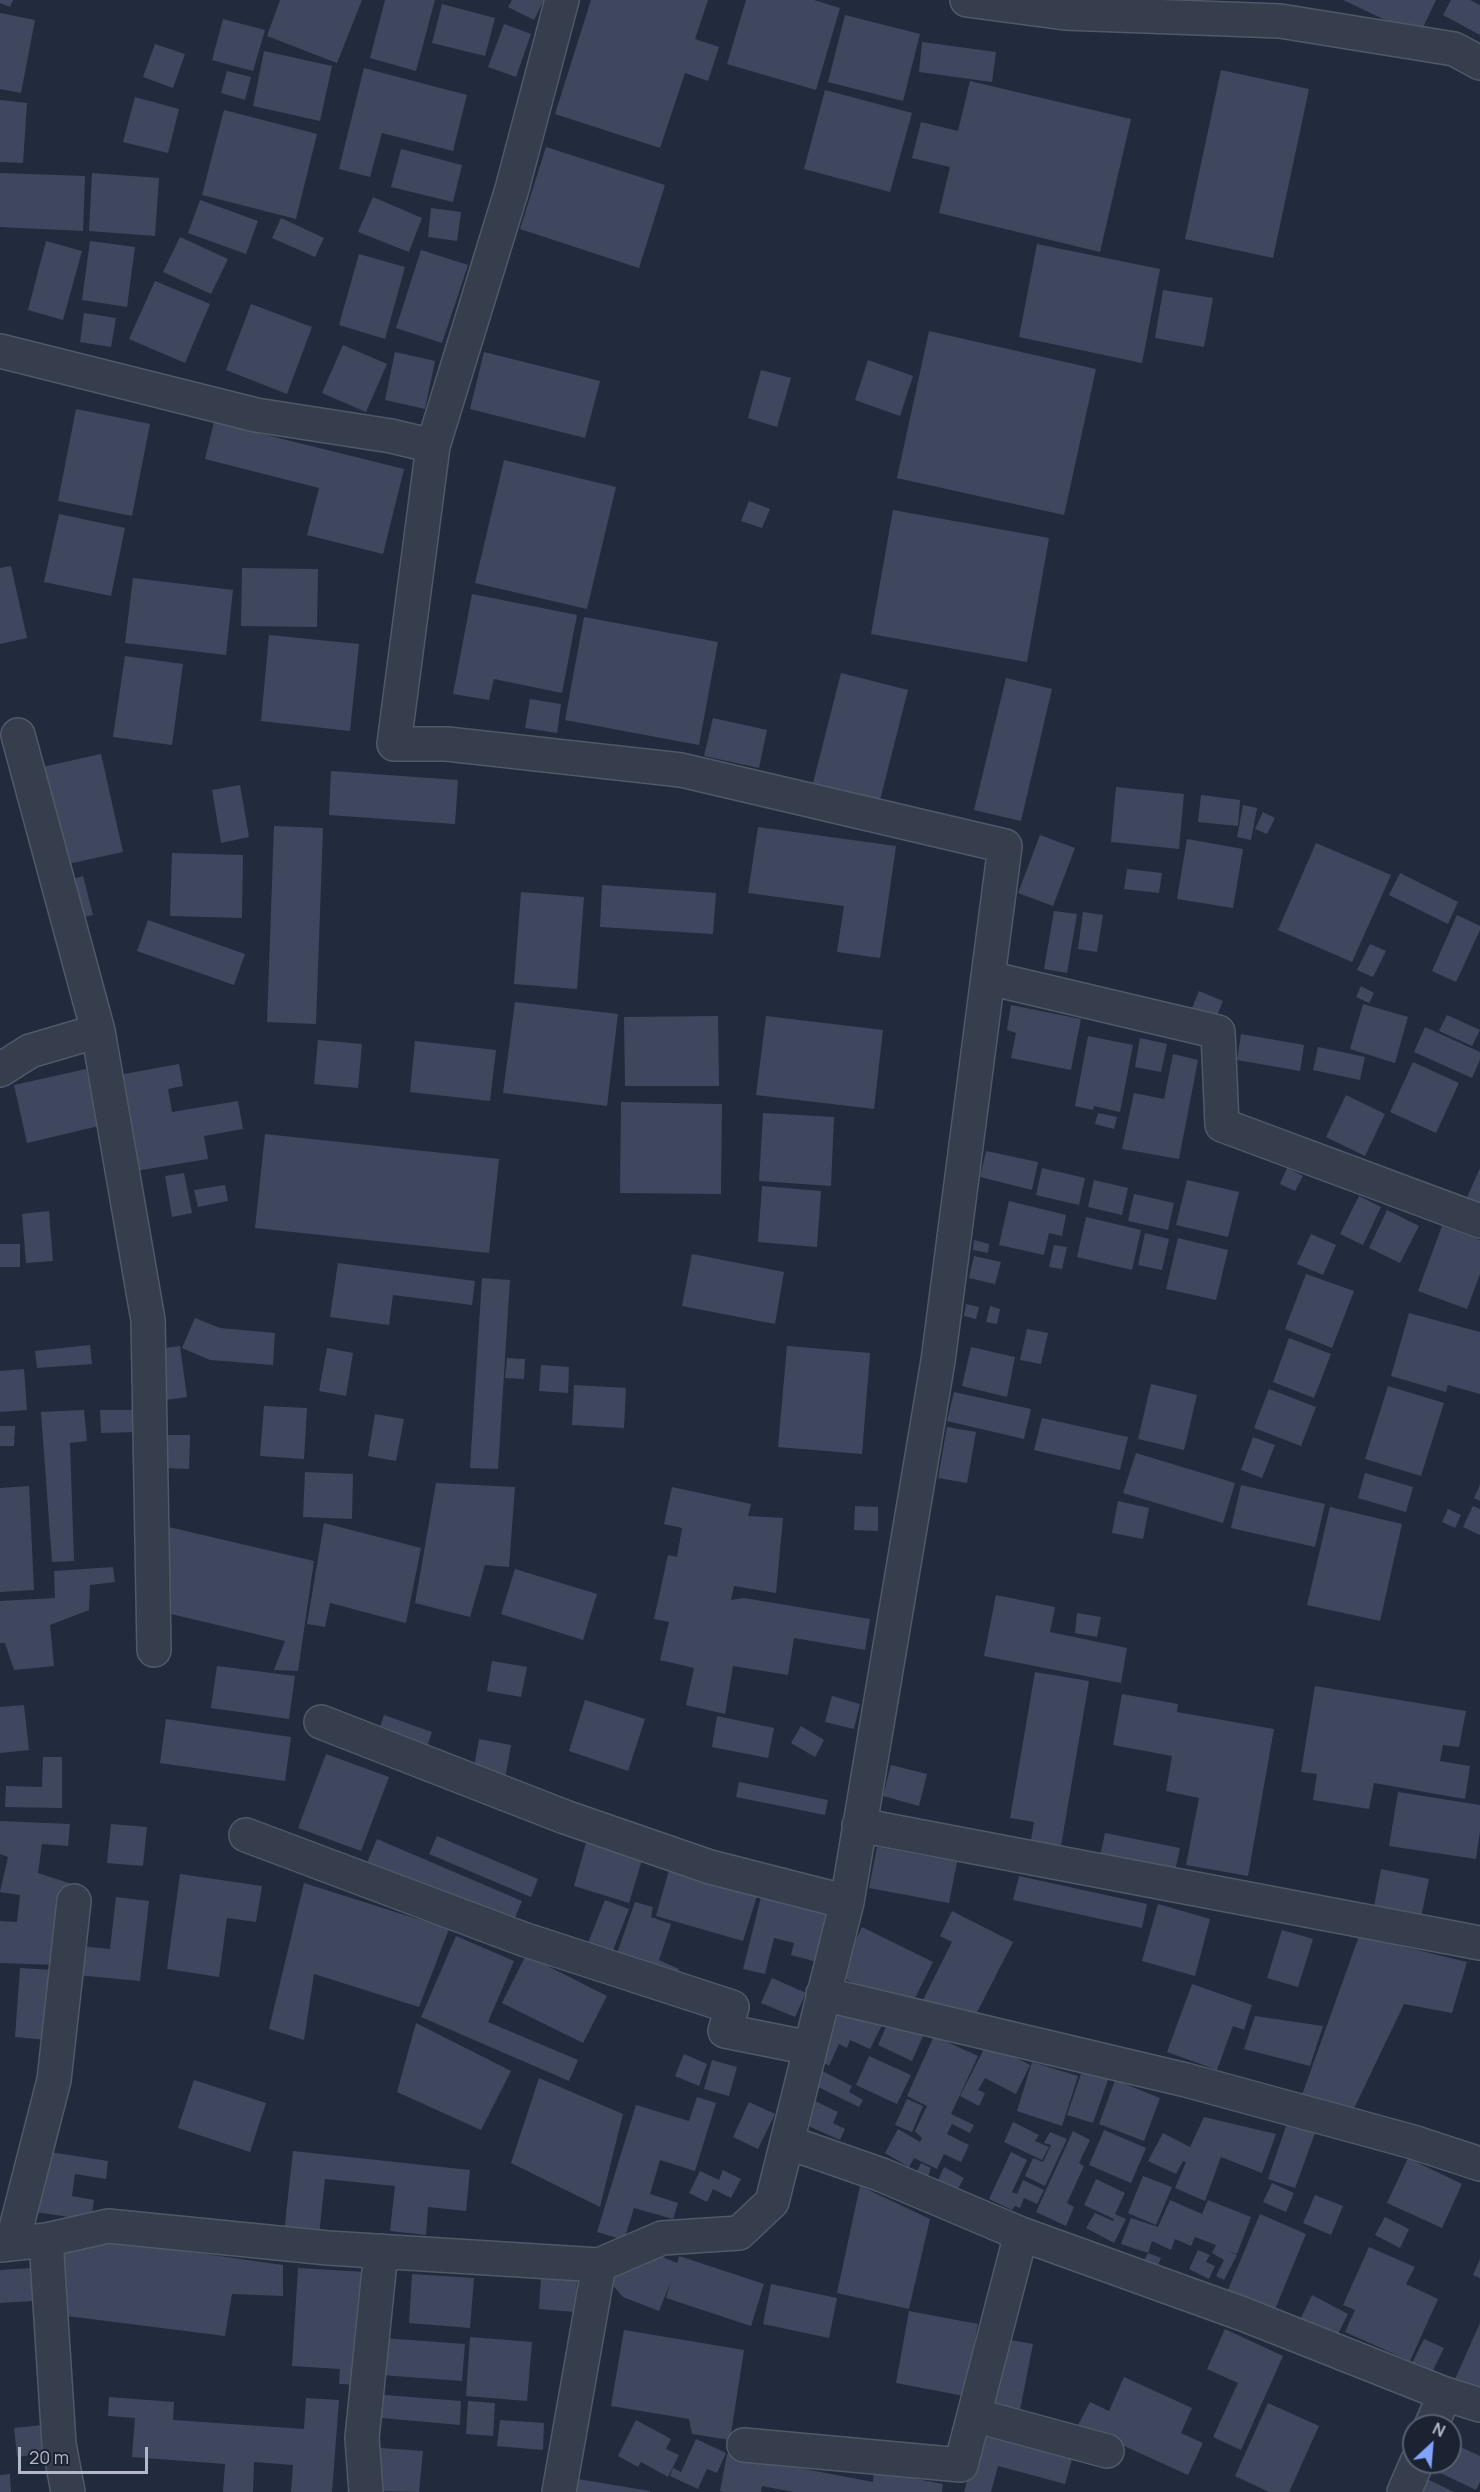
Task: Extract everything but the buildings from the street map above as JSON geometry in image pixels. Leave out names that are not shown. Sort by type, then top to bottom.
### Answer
[{"type":"street","points":[[74,1901],[54,2080],[6,2244],[46,2240],[108,2226],[381,2251],[599,2265],[662,2238],[740,2234],[772,2202],[847,1902],[938,1361],[1005,846],[681,770],[447,744],[394,744],[433,446],[512,189],[562,0]]},
{"type":"street","points":[[967,0],[1065,13],[1280,11],[1454,49],[1480,63]]},
{"type":"street","points":[[0,351],[256,415],[433,446]]},
{"type":"street","points":[[18,735],[98,1031],[148,1320],[154,1650]]},
{"type":"street","points":[[989,978],[1218,1032],[1222,1125],[1480,1221]]},
{"type":"street","points":[[0,1070],[30,1051],[98,1031]]},
{"type":"street","points":[[321,1722],[566,1817],[710,1867],[847,1902]]},
{"type":"street","points":[[859,1826],[1480,1943]]},
{"type":"street","points":[[246,1834],[523,1939],[732,2007],[725,2031],[810,2048]]},
{"type":"street","points":[[824,1994],[1186,2080],[1413,2142],[1480,2164]]},
{"type":"street","points":[[787,2142],[882,2175],[1022,2234],[1243,2314],[1445,2394],[1480,2405]]},
{"type":"street","points":[[744,2445],[961,2464],[1022,2234]]},
{"type":"street","points":[[46,2240],[59,2444],[68,2492]]},
{"type":"street","points":[[366,2492],[362,2438],[381,2251]]},
{"type":"street","points":[[559,2492],[599,2265]]},
{"type":"street","points":[[1436,2414],[1445,2394]]},
{"type":"street","points":[[974,2415],[1107,2451]]},
{"type":"street","points":[[1404,2492],[1412,2474]]}]
